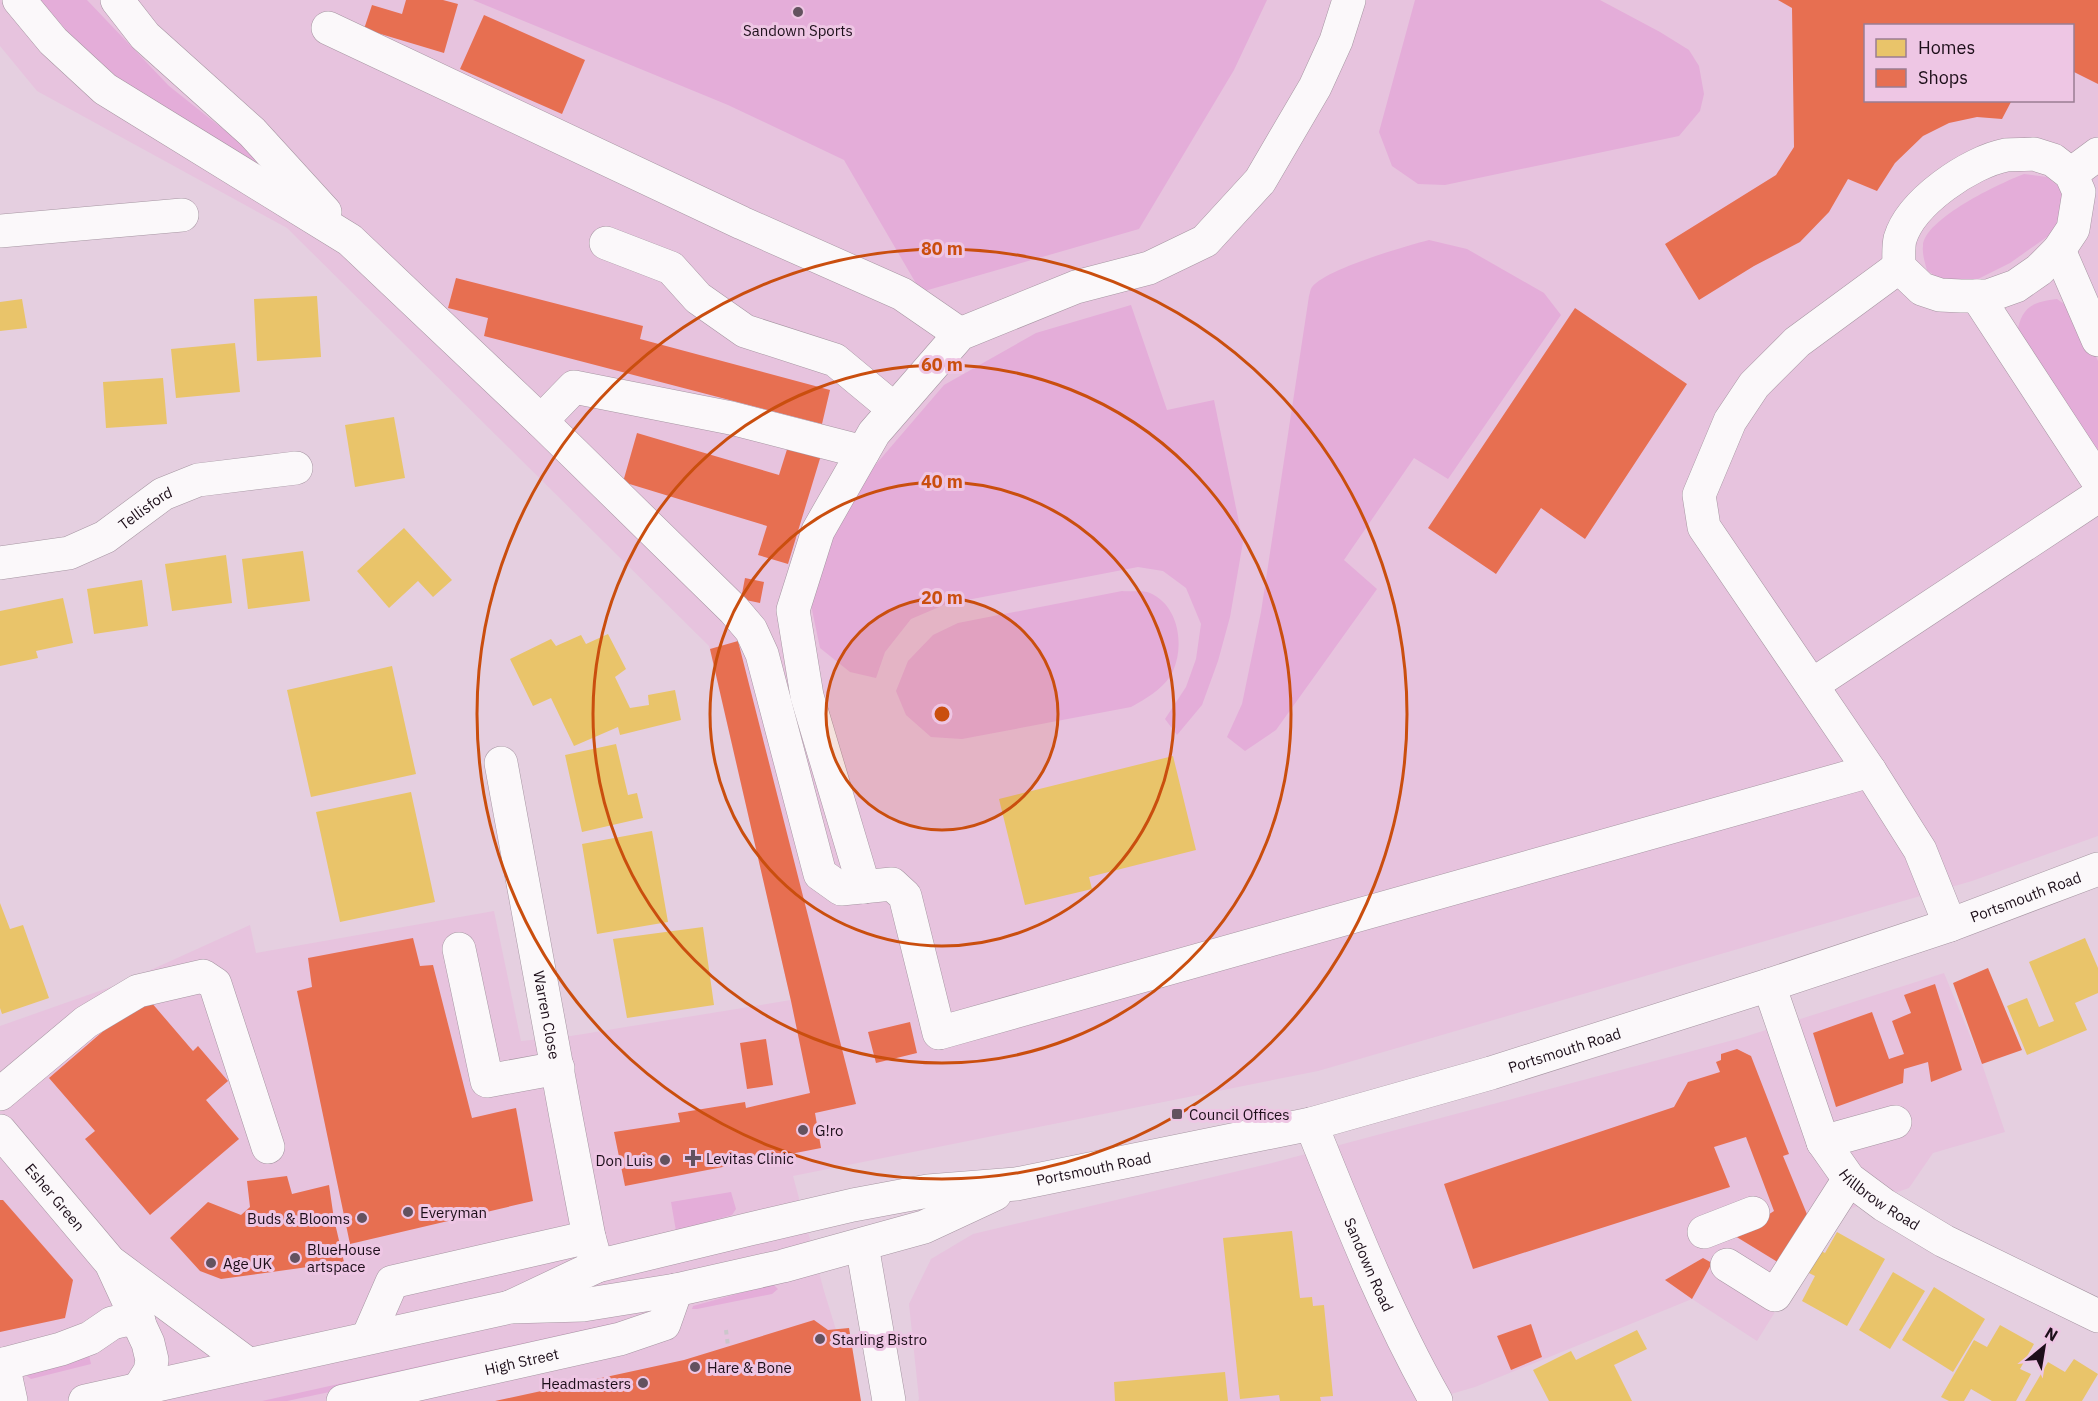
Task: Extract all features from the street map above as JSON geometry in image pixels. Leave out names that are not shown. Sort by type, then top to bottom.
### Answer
[{"type":"main road","points":[[19,0],[53,41],[105,89],[350,240]]},
{"type":"main road","points":[[117,0],[145,36],[252,132],[350,240],[541,421],[735,610],[751,630],[762,654],[820,874],[841,889],[892,885],[905,896],[939,1034],[1870,771]]},
{"type":"main road","points":[[864,887],[807,696],[793,610],[818,531],[874,433],[960,334],[1076,287],[1149,268],[1205,241],[1260,181],[1315,87],[1336,41],[1349,0]]},
{"type":"main road","points":[[328,28],[742,223],[902,294],[960,334]]},
{"type":"main road","points":[[2034,154],[2053,160],[2071,174],[2079,192],[2073,229],[2060,250],[2016,286],[1988,296],[1940,295],[1922,289],[1899,267],[1900,239],[1915,212],[1934,194],[1977,165],[2007,155],[2034,154]]},
{"type":"main road","points":[[2071,174],[2098,154]]},
{"type":"main road","points":[[0,231],[182,215]]},
{"type":"main road","points":[[606,243],[671,268],[698,298],[745,331],[835,360],[894,409]]},
{"type":"main road","points":[[2060,250],[2098,340]]},
{"type":"main road","points":[[1899,267],[1797,342],[1754,385],[1730,421],[1700,495],[1704,527],[1870,771],[1920,850],[1950,925]]},
{"type":"main road","points":[[1977,296],[2098,481]]},
{"type":"main road","points":[[541,421],[574,387],[731,418],[863,452]]},
{"type":"main road","name":"Tellisford","points":[[0,563],[69,553],[105,537],[163,494],[198,480],[296,468]]},
{"type":"main road","points":[[1812,685],[2098,496]]},
{"type":"main road","name":"Warren Close","points":[[501,763],[593,1251]]},
{"type":"main road","name":"Portsmouth Road","points":[[853,1205],[928,1191],[1016,1184],[1311,1124],[1491,1073],[1769,985],[1950,925],[2098,869]]},
{"type":"main road","points":[[459,949],[487,1081],[558,1068]]},
{"type":"main road","points":[[0,1094],[86,1022],[138,991],[203,976],[215,984],[268,1147]]},
{"type":"main road","name":"Hillbrow Road","points":[[1769,985],[1823,1142],[1849,1179],[1884,1205],[1944,1241],[2098,1316]]},
{"type":"main road","points":[[1823,1142],[1895,1122]]},
{"type":"main road","name":"Sandown Road","points":[[1311,1124],[1360,1245],[1408,1352],[1436,1401]]},
{"type":"main road","name":"Esher Green","points":[[0,1131],[111,1263],[139,1321],[152,1360],[150,1371],[138,1390]]},
{"type":"main road","points":[[1727,1265],[1775,1295],[1849,1179]]},
{"type":"main road","name":"Portsmouth Road","points":[[861,1245],[924,1227],[1016,1184]]},
{"type":"main road","points":[[368,1337],[392,1282],[593,1251],[853,1205],[889,1401]]},
{"type":"main road","points":[[1704,1232],[1753,1213]]},
{"type":"main road","points":[[85,1401],[510,1307],[583,1305],[676,1290],[783,1266],[861,1245]]},
{"type":"main road","points":[[510,1307],[593,1251]]},
{"type":"main road","name":"Esher Green","points":[[111,1263],[248,1364]]},
{"type":"main road","name":"High Street","points":[[343,1401],[620,1339],[664,1324],[676,1290]]},
{"type":"main road","points":[[11,1401],[2,1365],[61,1349],[90,1338],[112,1323],[125,1320],[139,1321]]},
{"type":"path","points":[[726,1330],[729,1346]]},
{"type":"shaded area","points":[[0,0],[2098,0],[2098,836],[1972,881],[1318,1071],[793,1176],[824,1291],[858,1401],[0,1401],[0,1026],[122,983],[250,925],[256,953],[494,911],[521,1041],[571,1036],[791,1000],[709,646],[287,228],[37,91],[0,46]]},
{"type":"shaded area","points":[[40,0],[87,0],[169,86],[262,160],[258,172],[94,62]]},
{"type":"shaded area","points":[[473,0],[1267,0],[1234,70],[1139,229],[921,292],[844,160],[728,105]]},
{"type":"shaded area","points":[[1415,0],[1600,0],[1689,50],[1699,66],[1704,94],[1700,111],[1679,136],[1445,185],[1418,184],[1392,166],[1379,132]]},
{"type":"shaded area","points":[[2024,174],[2047,177],[2064,191],[2064,215],[2054,232],[2010,263],[1976,280],[1946,284],[1927,270],[1923,246],[1927,236],[1936,225],[1965,203]]},
{"type":"shaded area","points":[[1429,240],[1467,249],[1544,293],[1561,315],[1448,479],[1414,458],[1344,560],[1377,589],[1276,730],[1245,751],[1227,737],[1242,704],[1261,612],[1311,289],[1320,280],[1349,266]]},
{"type":"shaded area","points":[[2057,299],[2074,311],[2098,361],[2098,461],[2017,334],[2021,318],[2029,308],[2040,302]]},
{"type":"shaded area","points":[[1131,305],[1167,410],[1214,400],[1243,542],[1230,617],[1218,661],[1202,705],[1177,735],[1165,719],[1186,687],[1196,659],[1201,624],[1186,588],[1163,571],[1138,567],[946,604],[911,619],[885,652],[876,678],[850,672],[820,648],[811,605],[833,535],[859,484],[944,385],[1036,333]]},
{"type":"shaded area","points":[[1122,591],[1147,592],[1160,599],[1173,616],[1178,638],[1177,660],[1170,677],[1155,692],[1137,704],[962,739],[931,737],[906,715],[896,691],[908,661],[933,635],[958,623]]},
{"type":"shaded area","points":[[1944,973],[1982,1064],[2005,1132],[1933,1153],[1909,1188],[1836,1214],[1757,1341],[1692,1299],[1475,1387],[1427,1401],[918,1401],[909,1304],[931,1259],[973,1234],[1272,1163],[1741,1038]]},
{"type":"shaded area","points":[[731,1192],[736,1209],[732,1215],[676,1231],[671,1202]]},
{"type":"shaded area","points":[[773,1284],[778,1289],[772,1294],[692,1309],[693,1306]]},
{"type":"shaded area","points":[[654,1314],[452,1366],[287,1401],[262,1401]]},
{"type":"shaded area","points":[[87,1346],[91,1364],[31,1379],[27,1376],[30,1371]]},
{"type":"building: Homes","points":[[317,296],[321,357],[257,361],[254,299]]},
{"type":"building: Homes","points":[[22,299],[27,328],[0,331],[0,302]]},
{"type":"building: Homes","points":[[235,343],[240,392],[176,398],[171,349]]},
{"type":"building: Homes","points":[[163,378],[167,424],[106,428],[103,382]]},
{"type":"building: Homes","points":[[394,417],[405,478],[355,487],[345,425]]},
{"type":"building: Homes","points":[[404,528],[452,580],[433,597],[418,581],[389,608],[357,571]]},
{"type":"building: Homes","points":[[303,551],[310,601],[248,609],[242,559]]},
{"type":"building: Homes","points":[[226,555],[232,603],[172,611],[165,564]]},
{"type":"building: Homes","points":[[142,580],[148,626],[94,634],[87,589]]},
{"type":"building: Homes","points":[[63,598],[73,643],[36,651],[38,658],[0,666],[0,611]]},
{"type":"building: Homes","points":[[608,634],[626,669],[615,677],[630,708],[649,705],[648,695],[675,690],[681,720],[620,735],[618,727],[574,746],[551,698],[533,706],[510,659],[551,639],[556,646],[581,635],[586,644]]},
{"type":"building: Homes","points":[[392,666],[416,774],[311,797],[287,690]]},
{"type":"building: Homes","points":[[616,744],[628,795],[637,793],[643,818],[582,832],[565,755]]},
{"type":"building: Homes","points":[[1173,756],[1196,850],[1089,877],[1092,889],[1025,905],[999,799]]},
{"type":"building: Homes","points":[[411,792],[435,902],[340,922],[316,812]]},
{"type":"building: Homes","points":[[652,831],[668,922],[597,934],[582,844]]},
{"type":"building: Homes","points":[[0,903],[10,929],[23,925],[49,998],[2,1014],[0,1008]]},
{"type":"building: Homes","points":[[703,927],[714,1005],[627,1018],[613,939]]},
{"type":"building: Homes","points":[[2085,938],[2098,968],[2098,993],[2075,1003],[2087,1030],[2027,1055],[2007,1006],[2027,998],[2039,1027],[2054,1021],[2029,962]]},
{"type":"building: Homes","points":[[1292,1231],[1300,1298],[1312,1297],[1313,1306],[1324,1305],[1333,1396],[1320,1397],[1321,1401],[1280,1401],[1279,1395],[1240,1399],[1223,1238]]},
{"type":"building: Homes","points":[[1837,1232],[1885,1259],[1847,1326],[1802,1301],[1815,1276],[1805,1271],[1817,1249],[1825,1253]]},
{"type":"building: Homes","points":[[1893,1272],[1925,1291],[1890,1349],[1859,1330]]},
{"type":"building: Homes","points":[[1934,1287],[1985,1319],[1953,1372],[1902,1340]]},
{"type":"building: Homes","points":[[2000,1325],[2034,1344],[2020,1369],[2031,1374],[2016,1401],[1992,1401],[1971,1389],[1964,1401],[1949,1401],[1941,1397],[1974,1340],[1987,1347]]},
{"type":"building: Homes","points":[[1637,1330],[1647,1349],[1614,1365],[1632,1401],[1549,1401],[1533,1370],[1571,1351],[1576,1360]]},
{"type":"building: Homes","points":[[2074,1359],[2098,1374],[2082,1401],[2025,1401],[2048,1362],[2065,1372]]},
{"type":"building: Homes","points":[[1225,1372],[1228,1401],[1115,1401],[1114,1382]]},
{"type":"building: Shops","points":[[406,0],[443,0],[458,4],[444,53],[364,29],[372,5],[402,14]]},
{"type":"building: Shops","points":[[1778,0],[2098,0],[2098,84],[2074,72],[2074,24],[1864,24],[1864,102],[2011,102],[2002,119],[1977,117],[1949,123],[1923,136],[1895,163],[1877,191],[1848,179],[1829,212],[1800,242],[1754,266],[1699,300],[1665,244],[1776,175],[1794,147],[1792,8]]},
{"type":"building: Shops","points":[[484,15],[585,60],[562,114],[460,69]]},
{"type":"building: Shops","points":[[456,278],[643,326],[640,339],[830,390],[822,424],[484,336],[488,318],[448,308]]},
{"type":"building: Shops","points":[[1575,308],[1687,384],[1585,539],[1541,508],[1496,574],[1428,528]]},
{"type":"building: Shops","points":[[637,433],[779,475],[789,443],[822,452],[788,564],[758,555],[767,526],[623,482]]},
{"type":"building: Shops","points":[[745,578],[764,582],[760,603],[741,599]]},
{"type":"building: Shops","points":[[738,641],[856,1104],[815,1113],[821,1148],[625,1186],[614,1132],[680,1122],[678,1113],[745,1102],[746,1108],[810,1093],[710,649]]},
{"type":"building: Shops","points":[[413,938],[420,966],[433,965],[472,1118],[516,1108],[533,1201],[350,1244],[297,991],[312,987],[308,958]]},
{"type":"building: Shops","points":[[1988,968],[2022,1050],[1982,1064],[1953,983]]},
{"type":"building: Shops","points":[[1935,984],[1962,1070],[1931,1082],[1928,1062],[1904,1069],[1903,1083],[1836,1107],[1813,1033],[1872,1012],[1889,1059],[1904,1054],[1892,1021],[1911,1013],[1904,995]]},
{"type":"building: Shops","points":[[145,995],[193,1051],[198,1046],[228,1081],[206,1100],[239,1139],[150,1215],[85,1139],[95,1131],[49,1078]]},
{"type":"building: Shops","points":[[910,1022],[917,1053],[876,1063],[868,1032]]},
{"type":"building: Shops","points":[[766,1039],[773,1085],[747,1089],[740,1043]]},
{"type":"building: Shops","points":[[1737,1049],[1751,1056],[1789,1154],[1783,1156],[1811,1224],[1784,1266],[1735,1236],[1774,1211],[1746,1137],[1714,1147],[1730,1187],[1473,1269],[1444,1184],[1674,1107],[1688,1082],[1720,1072],[1716,1062],[1721,1060],[1721,1054]]},
{"type":"building: Shops","points":[[287,1176],[292,1194],[329,1185],[344,1262],[221,1279],[200,1271],[170,1238],[208,1202],[241,1215],[250,1207],[247,1181]]},
{"type":"building: Shops","points":[[0,1200],[3,1200],[73,1280],[65,1318],[0,1332]]},
{"type":"building: Shops","points":[[1703,1258],[1712,1263],[1692,1299],[1665,1280]]},
{"type":"building: Shops","points":[[814,1320],[828,1330],[849,1328],[861,1401],[495,1401],[684,1360]]},
{"type":"building: Shops","points":[[1531,1324],[1542,1357],[1511,1370],[1497,1336]]},
{"type":"place","name":"Sandown Sports","points":[[798,12]]},
{"type":"place","name":"Council Offices","points":[[1177,1114]]},
{"type":"place","name":"G!ro","points":[[803,1130]]},
{"type":"place","name":"Levitas Clinic","points":[[693,1158]]},
{"type":"place","name":"Don Luis","points":[[665,1160]]},
{"type":"place","name":"Everyman","points":[[408,1212]]},
{"type":"place","name":"Buds & Blooms","points":[[362,1218]]},
{"type":"place","name":"BlueHouse artspace","points":[[295,1258]]},
{"type":"place","name":"Age UK","points":[[211,1263]]},
{"type":"place","name":"Starling Bistro","points":[[820,1339]]},
{"type":"place","name":"Hare & Bone","points":[[695,1367]]},
{"type":"place","name":"Headmasters","points":[[643,1383]]}]
